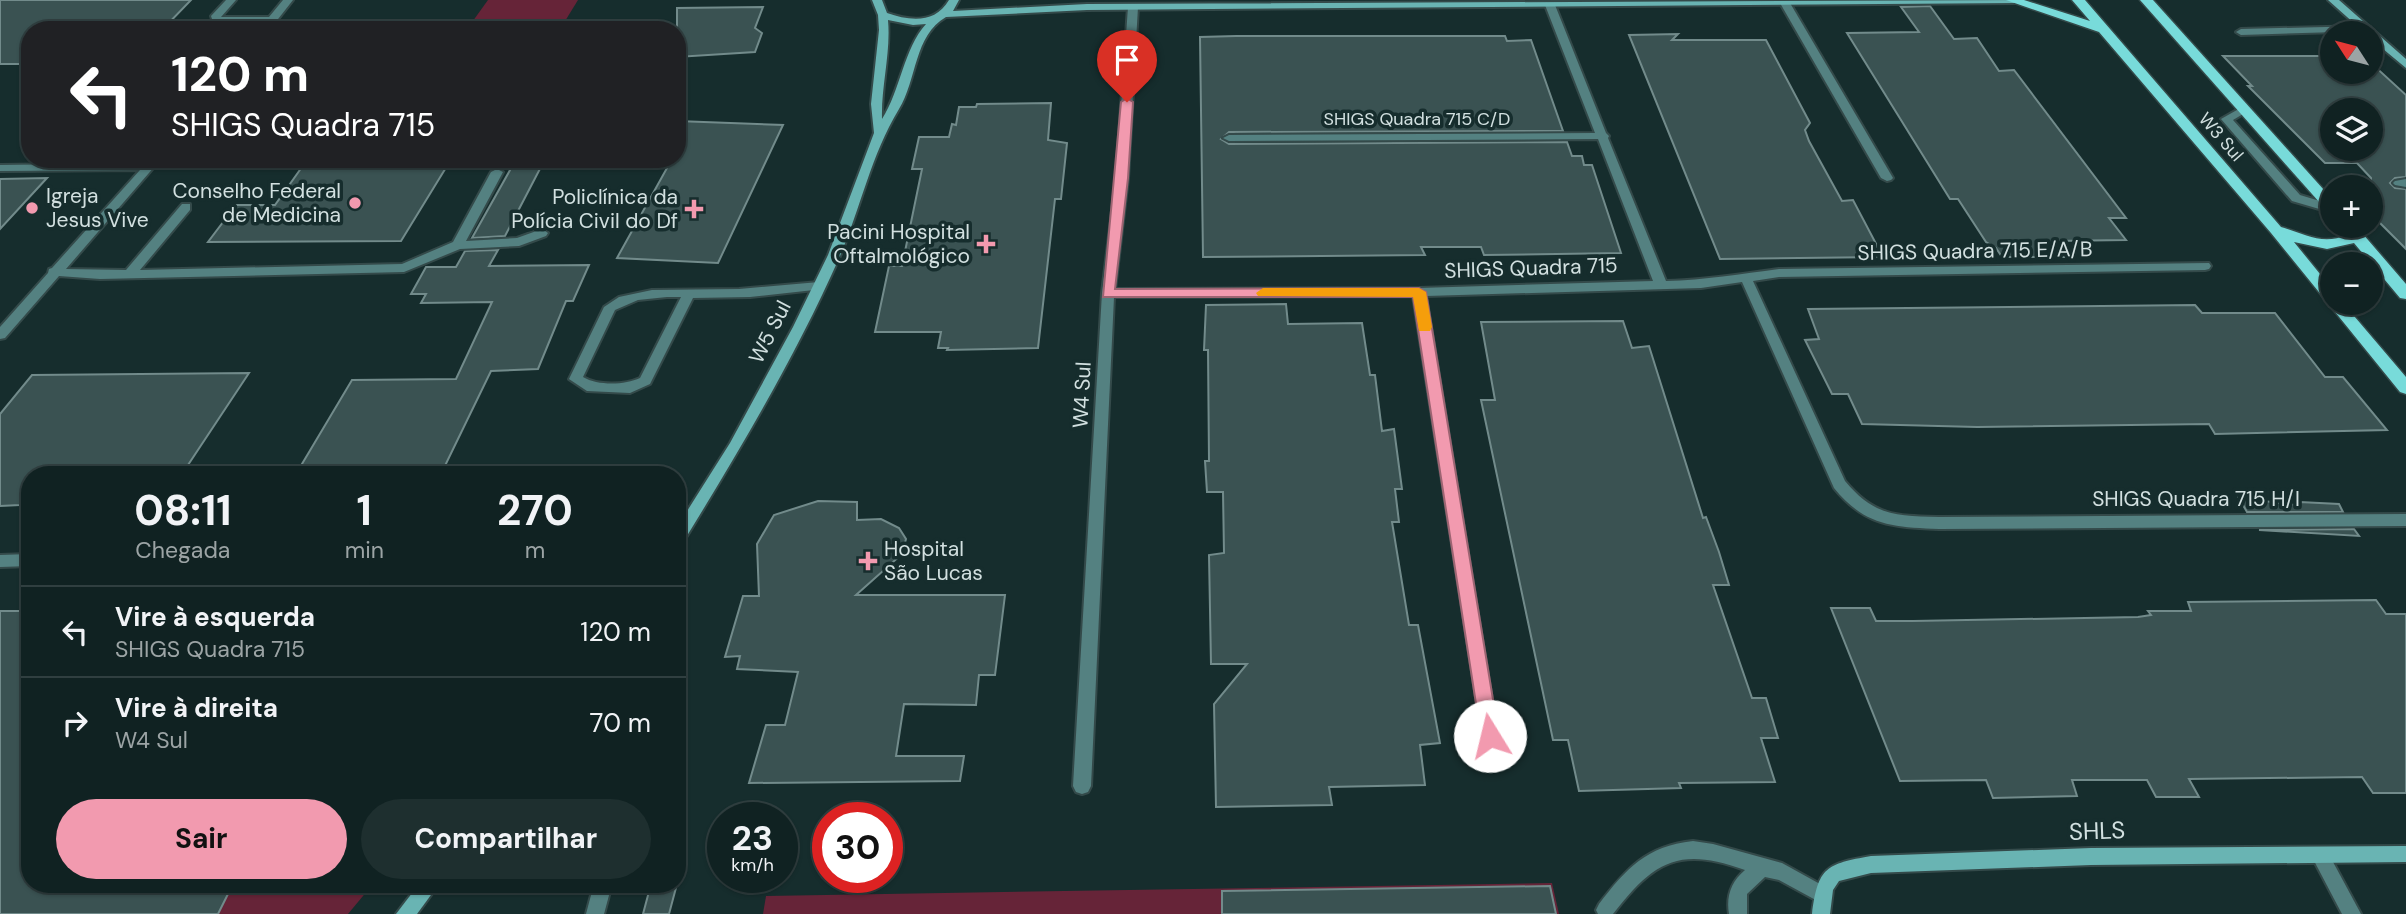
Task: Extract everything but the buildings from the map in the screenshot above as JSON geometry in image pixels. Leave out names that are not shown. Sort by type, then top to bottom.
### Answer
[{"type":"main road","points":[[877,0],[883,15],[908,22],[940,17],[1087,7],[1443,2],[1550,5],[2018,0]]},
{"type":"main road","name":"W5 Sul","points":[[686,521],[735,446],[819,286],[864,179],[878,133],[897,104],[922,34],[954,0]]},
{"type":"main road","points":[[1087,7],[1103,0]]},
{"type":"main road","points":[[2012,0],[2101,29]]},
{"type":"main road","name":"W3 Sul","points":[[2078,0],[2276,230],[2320,286]]},
{"type":"main road","name":"W3 Sul","points":[[2146,0],[2320,194]]},
{"type":"main road","points":[[2333,0],[2357,21]]},
{"type":"main road","name":"W5 Sul","points":[[878,133],[875,117],[882,73],[883,15]]},
{"type":"main road","points":[[2384,45],[2406,65]]},
{"type":"main road","points":[[2276,230],[2304,241],[2328,246],[2346,242],[2348,238]]},
{"type":"main road","points":[[2359,238],[2406,294]]},
{"type":"main road","points":[[2383,277],[2393,280]]},
{"type":"main road","name":"W3 Sul","points":[[2345,315],[2406,388]]},
{"type":"main road","name":"SHLS","points":[[1823,895],[1830,877],[1838,873],[1880,866],[2124,854],[2406,855]]},
{"type":"main road","points":[[405,914],[422,893]]},
{"type":"main road","points":[[1821,914],[1823,895]]},
{"type":"street","points":[[231,0],[216,16],[217,20],[272,20],[288,0]]},
{"type":"street","points":[[1785,3],[1887,178]]},
{"type":"street","name":"SHIGS Quadra 715","points":[[1550,5],[1661,285]]},
{"type":"street","name":"W4 Sul","points":[[1082,786],[1108,293],[1122,178],[1133,7]]},
{"type":"street","points":[[2241,32],[2320,32]]},
{"type":"street","points":[[2244,109],[2226,119],[2296,198],[2320,205]]},
{"type":"street","name":"SHIGS Quadra 715 C/D","points":[[1229,138],[1604,136]]},
{"type":"street","points":[[0,168],[21,167]]},
{"type":"street","points":[[0,335],[53,272],[148,168]]},
{"type":"street","points":[[458,244],[497,172]]},
{"type":"street","points":[[130,274],[186,207]]},
{"type":"street","points":[[53,272],[130,274],[404,268],[458,244],[519,242],[542,233]]},
{"type":"street","name":"SHIGS Quadra 715 E/A/B","points":[[1745,276],[2205,266]]},
{"type":"street","name":"SHIGS Quadra 715","points":[[1108,293],[1419,292],[1701,284],[1745,276]]},
{"type":"street","name":"SHIGS Quadra 715 H/I","points":[[1745,276],[1839,484],[1858,508],[1879,517],[1905,521],[2406,520]]},
{"type":"street","points":[[688,295],[645,381],[630,388],[587,386],[576,379],[610,307],[636,295],[688,295],[819,286]]},
{"type":"street","points":[[1419,292],[1490,736]]},
{"type":"street","points":[[0,318],[14,318]]},
{"type":"street","points":[[0,561],[21,560]]},
{"type":"street","points":[[1605,910],[1635,870],[1676,851],[1709,850],[1782,872],[1823,895]]},
{"type":"street","points":[[2320,855],[2352,914]]},
{"type":"street","points":[[1738,914],[1735,902],[1739,887],[1763,868]]},
{"type":"street","points":[[595,914],[601,893]]},
{"type":"shaded area","points":[[488,0],[578,0],[565,21],[473,21]]},
{"type":"shaded area","points":[[1552,883],[1559,914],[763,914],[766,896]]},
{"type":"shaded area","points":[[21,893],[366,893],[348,914],[0,914]]},
{"type":"slow traffic","points":[[1263,293],[1419,292],[1424,327]]},
{"type":"place","name":"Conselho Federal de Medicina","points":[[355,203]]},
{"type":"place","name":"Igreja Jesus Vive","points":[[32,208]]},
{"type":"place","name":"Policlínica da Polícia Civil do Df","points":[[694,209]]},
{"type":"place","name":"Pacini Hospital Oftalmológico","points":[[986,244]]},
{"type":"place","name":"Hospital São Lucas","points":[[868,561]]},
{"type":"route","points":[[1127,102],[1122,178],[1108,293],[1419,292],[1490,736]]}]
